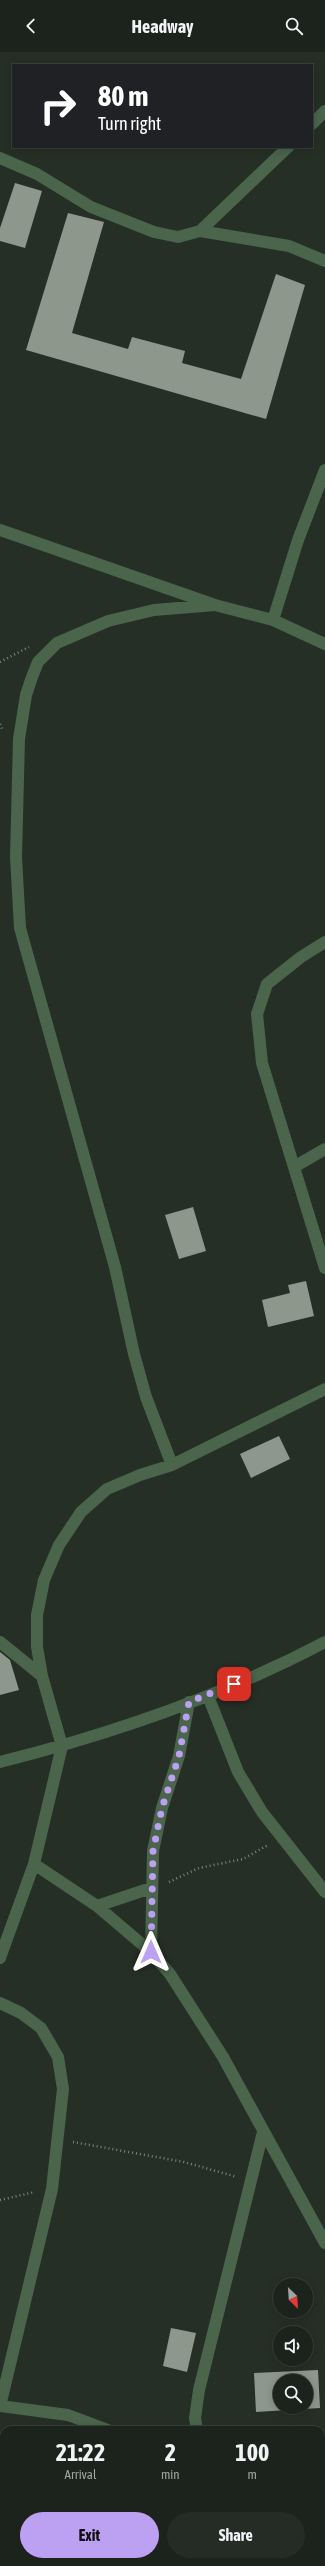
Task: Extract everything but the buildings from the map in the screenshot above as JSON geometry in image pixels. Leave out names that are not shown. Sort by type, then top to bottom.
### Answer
[{"type":"street","points":[[313,123],[325,111]]},
{"type":"street","points":[[200,231],[287,148]]},
{"type":"street","points":[[0,158],[37,174],[91,207],[154,232],[178,237],[200,231],[290,246],[325,261]]},
{"type":"street","points":[[273,620],[298,540],[325,470]]},
{"type":"street","points":[[0,530],[215,605],[273,620],[325,644]]},
{"type":"street","points":[[172,1465],[146,1397],[136,1361],[115,1267],[20,928],[16,857],[19,739],[26,695],[32,677],[38,662],[57,643],[108,621],[138,614],[215,605]]},
{"type":"street","points":[[325,942],[301,957],[266,984],[257,1014],[262,1063],[325,1268]]},
{"type":"street","points":[[294,1168],[325,1149]]},
{"type":"street","points":[[0,1958],[5,1926],[34,1864],[62,1746],[42,1676],[37,1647],[37,1616],[44,1580],[59,1545],[81,1512],[107,1490],[140,1475],[172,1465],[325,1389]]},
{"type":"street","points":[[0,1642],[42,1676]]},
{"type":"street","points":[[0,1762],[62,1746],[208,1696],[325,1642]]},
{"type":"street","points":[[208,1696],[238,1772],[262,1812],[325,1892]]},
{"type":"street","points":[[151,1952],[151,1888],[156,1834],[179,1756],[189,1702]]},
{"type":"street","points":[[34,1864],[97,1906],[151,1952],[170,1974],[192,2006],[325,2243]]},
{"type":"street","points":[[97,1906],[151,1888]]},
{"type":"street","points":[[0,2004],[21,2013],[41,2028],[58,2057],[63,2089],[52,2189],[0,2406],[68,2415],[97,2426]]},
{"type":"street","points":[[197,2426],[199,2390],[263,2132]]},
{"type":"path","points":[[151,1888],[199,1868],[243,1859],[282,1836]]},
{"type":"path","points":[[57,2139],[184,2162],[251,2180]]},
{"type":"path","points":[[0,2200],[20,2194],[52,2189]]},
{"type":"route","points":[[151,1952],[151,1888],[153,1851],[162,1808],[179,1756],[189,1702],[208,1696],[234,1684]]}]
